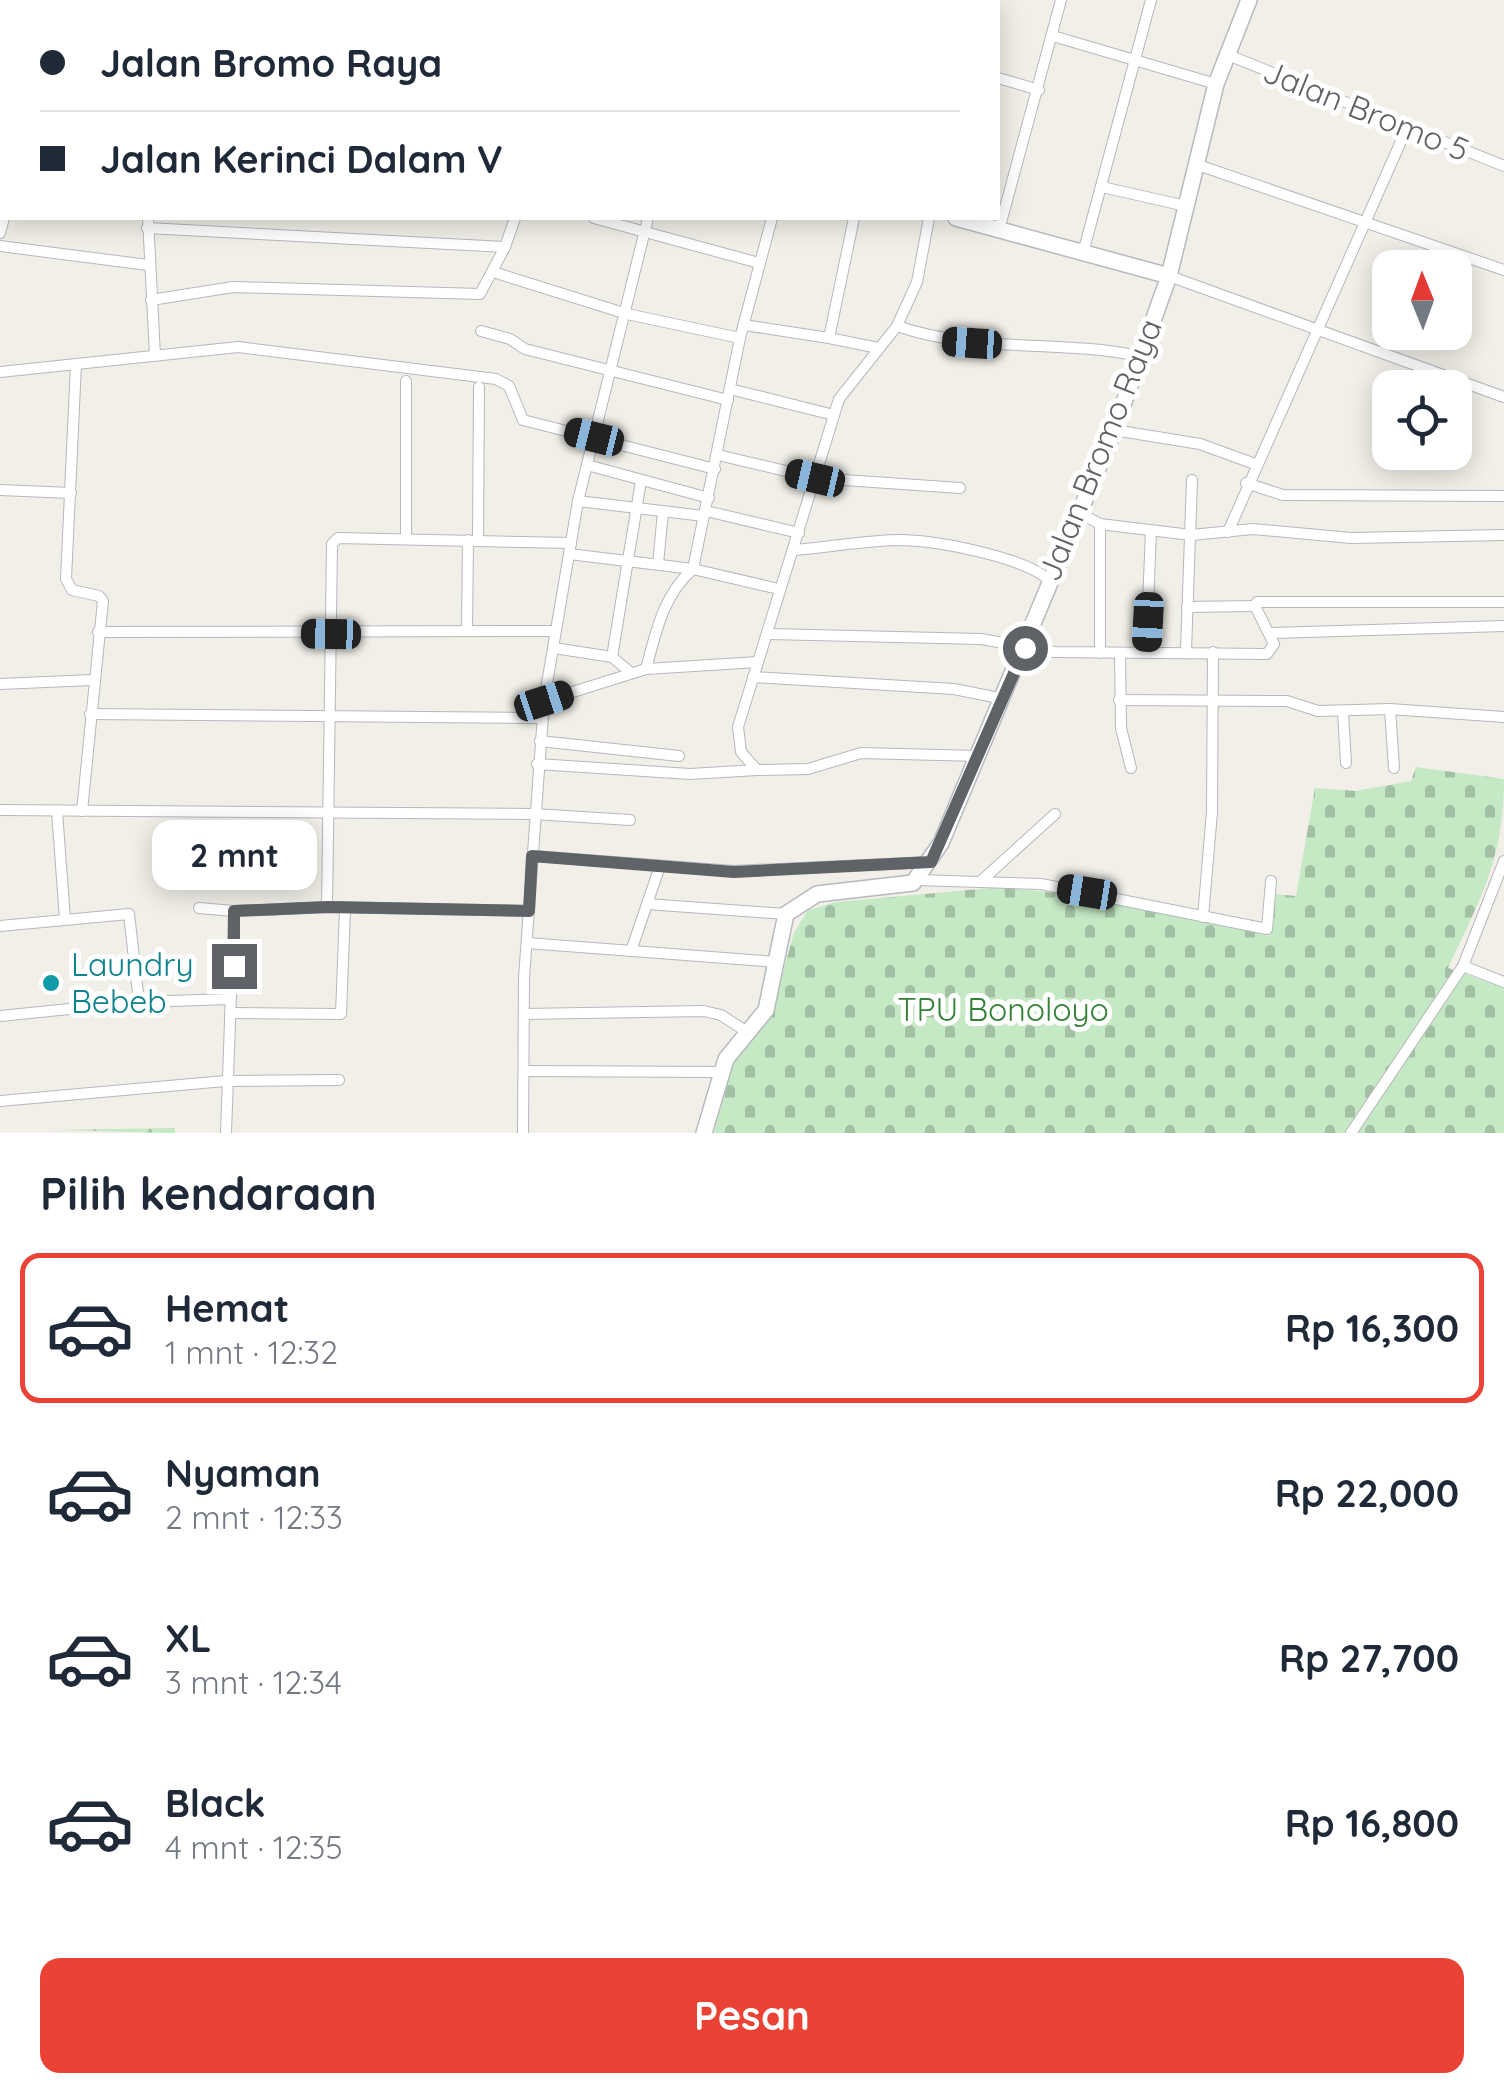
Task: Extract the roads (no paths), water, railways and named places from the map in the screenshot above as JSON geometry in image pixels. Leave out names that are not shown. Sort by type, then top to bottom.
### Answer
[{"type":"main road","name":"Jalan Bromo Raya","points":[[918,880],[931,862],[1004,699],[1049,580],[1114,430],[1169,276],[1216,84],[1249,0]]},
{"type":"main road","points":[[963,220],[1169,276]]},
{"type":"main road","points":[[704,1133],[720,1072],[766,1010],[786,914],[817,894],[918,880]]},
{"type":"street","points":[[999,230],[1062,0]]},
{"type":"street","points":[[1082,253],[1138,62],[1151,0]]},
{"type":"street","points":[[1053,36],[1216,84]]},
{"type":"street","name":"Jalan Bromo 5","points":[[1228,54],[1406,130],[1504,166]]},
{"type":"street","points":[[1000,79],[1039,90]]},
{"type":"street","points":[[1228,532],[1246,483],[1406,130]]},
{"type":"street","points":[[1198,165],[1504,270]]},
{"type":"street","points":[[1102,187],[1186,206]]},
{"type":"street","points":[[151,300],[233,287],[480,294],[506,247],[514,220]]},
{"type":"street","points":[[602,220],[759,264]]},
{"type":"street","points":[[522,1133],[527,943],[544,701],[578,501],[648,220]]},
{"type":"street","points":[[646,669],[660,616],[682,578],[693,569],[740,338],[771,220]]},
{"type":"street","points":[[829,338],[854,220]]},
{"type":"street","points":[[757,770],[746,760],[737,735],[779,589],[795,550],[840,399],[897,326],[917,282],[929,220]]},
{"type":"street","points":[[155,356],[148,223],[506,247]]},
{"type":"street","points":[[0,246],[148,266]]},
{"type":"street","points":[[493,272],[627,314],[740,338]]},
{"type":"street","points":[[1169,276],[1427,370]]},
{"type":"street","points":[[744,325],[878,348]]},
{"type":"street","points":[[897,326],[948,341],[1044,350],[1094,349],[1138,356]]},
{"type":"street","points":[[481,331],[510,339],[525,349],[610,369],[834,414]]},
{"type":"street","points":[[0,372],[238,347],[496,379],[509,386],[523,420],[715,469]]},
{"type":"street","points":[[76,364],[68,585],[72,590],[102,598],[82,811]]},
{"type":"street","points":[[406,380],[406,540]]},
{"type":"street","points":[[1472,386],[1504,397]]},
{"type":"street","points":[[467,631],[479,387]]},
{"type":"street","points":[[1114,430],[1200,444],[1255,464]]},
{"type":"street","points":[[718,455],[815,478],[960,488]]},
{"type":"street","points":[[587,465],[710,498]]},
{"type":"street","points":[[1186,652],[1192,480]]},
{"type":"street","points":[[612,657],[642,481]]},
{"type":"street","points":[[1246,483],[1283,496],[1504,496]]},
{"type":"street","points":[[0,490],[71,494]]},
{"type":"street","points":[[578,501],[705,513],[799,533]]},
{"type":"street","points":[[658,564],[663,512]]},
{"type":"street","points":[[1078,512],[1100,524],[1190,535],[1280,530],[1365,538],[1504,535]]},
{"type":"street","points":[[1100,524],[1100,653]]},
{"type":"street","points":[[1146,653],[1151,530]]},
{"type":"street","points":[[328,907],[332,544],[338,538],[570,548],[693,569],[779,589]]},
{"type":"street","points":[[795,550],[900,540],[922,542],[1018,560],[1049,580]]},
{"type":"street","points":[[1187,607],[1256,608],[1262,602],[1504,602]]},
{"type":"street","points":[[769,634],[981,639],[1025,648],[1120,654],[1270,653],[1272,633],[1256,608]]},
{"type":"street","points":[[1272,633],[1382,633],[1504,626]]},
{"type":"street","points":[[98,632],[331,634],[555,630]]},
{"type":"street","points":[[554,648],[612,657],[630,672]]},
{"type":"street","points":[[1204,916],[1213,652]]},
{"type":"street","points":[[1120,654],[1119,700],[1131,768]]},
{"type":"street","points":[[544,701],[646,669],[758,662]]},
{"type":"street","points":[[753,677],[954,689],[1004,699]]},
{"type":"street","points":[[0,684],[92,680]]},
{"type":"street","points":[[1119,700],[1287,701],[1318,711],[1390,710],[1504,717]]},
{"type":"street","points":[[1390,710],[1394,768]]},
{"type":"street","points":[[1343,712],[1346,763]]},
{"type":"street","points":[[90,714],[542,718]]},
{"type":"street","points":[[540,741],[679,756]]},
{"type":"street","points":[[537,764],[690,774],[808,769],[861,754],[978,756]]},
{"type":"street","points":[[0,810],[534,814],[630,820]]},
{"type":"street","points":[[57,811],[65,920]]},
{"type":"street","points":[[980,882],[1055,814]]},
{"type":"street","points":[[532,856],[734,872],[931,862]]},
{"type":"street","points":[[1351,1133],[1463,966],[1504,861]]},
{"type":"street","points":[[631,951],[660,866]]},
{"type":"street","points":[[918,880],[1041,884],[1267,929],[1270,881]]},
{"type":"street","points":[[647,904],[786,914]]},
{"type":"street","points":[[199,908],[529,911]]},
{"type":"street","points":[[230,1013],[340,1014],[345,908]]},
{"type":"street","points":[[226,1133],[234,911]]},
{"type":"street","points":[[0,926],[126,913],[131,917],[139,1002]]},
{"type":"street","points":[[527,943],[776,962]]},
{"type":"street","points":[[1463,966],[1504,982]]},
{"type":"street","points":[[0,1016],[139,1002],[230,999]]},
{"type":"street","points":[[524,1014],[704,1011],[721,1015],[747,1032]]},
{"type":"street","points":[[524,1071],[720,1072]]},
{"type":"street","points":[[0,1101],[225,1082],[339,1080]]},
{"type":"place","name":"Laundry Bebeb","points":[[51,983]]},
{"type":"park label","name":"TPU Bonoloyo","points":[[1003,1010]]}]
